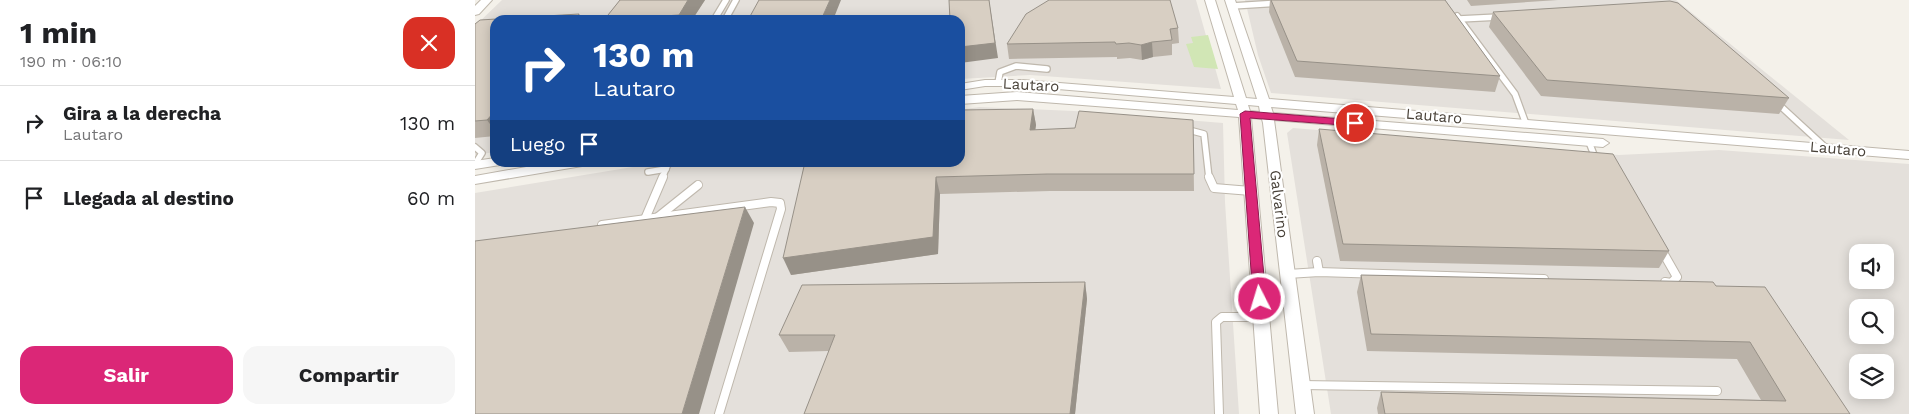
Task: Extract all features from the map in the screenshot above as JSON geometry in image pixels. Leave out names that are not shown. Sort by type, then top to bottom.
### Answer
[{"type":"street","points":[[475,12],[487,0]]},
{"type":"street","name":"Galvarino","points":[[1210,0],[1243,108],[1269,414]]},
{"type":"street","name":"Galvarino","points":[[1231,3],[1266,109],[1305,414]]},
{"type":"street","name":"Lautaro","points":[[965,86],[1022,83],[1243,108]]},
{"type":"street","name":"Lautaro","points":[[965,100],[1017,96],[1526,124],[1909,155]]},
{"type":"street","name":"Lautaro","points":[[1266,109],[1603,143]]},
{"type":"street","points":[[475,164],[490,162]]},
{"type":"street","points":[[475,180],[552,167]]},
{"type":"lane","points":[[717,15],[726,0]]},
{"type":"lane","points":[[728,15],[737,0]]},
{"type":"lane","points":[[1231,3],[1283,3]]},
{"type":"lane","points":[[1454,13],[1515,94],[1526,124]]},
{"type":"lane","points":[[1459,19],[1507,17]]},
{"type":"lane","points":[[998,83],[999,72],[1005,68],[1013,66],[1047,69]]},
{"type":"lane","points":[[1771,98],[1827,148]]},
{"type":"lane","points":[[1177,129],[1196,130],[1204,134],[1210,182],[1214,188],[1251,191]]},
{"type":"lane","points":[[1589,142],[1594,161],[1605,164]]},
{"type":"lane","points":[[475,147],[482,153],[475,164]]},
{"type":"lane","points":[[648,172],[665,167]]},
{"type":"lane","points":[[645,218],[668,167]]},
{"type":"lane","points":[[658,217],[698,185]]},
{"type":"lane","points":[[589,227],[771,202],[780,203],[781,209],[719,414]]},
{"type":"lane","points":[[1652,282],[1671,283],[1677,277],[1657,244]]},
{"type":"lane","points":[[1317,262],[1319,272]]},
{"type":"lane","points":[[1287,274],[1319,272],[1554,279]]},
{"type":"lane","points":[[1219,414],[1216,322],[1222,317],[1261,318]]},
{"type":"lane","points":[[1301,385],[1717,391]]},
{"type":"shaded area","points":[[502,0],[1196,0],[1221,89],[1030,75],[965,79],[965,15],[490,15],[490,153],[475,155],[475,26]]},
{"type":"shaded area","points":[[1245,0],[1676,0],[1849,140],[1271,93],[1258,55]]},
{"type":"shaded area","points":[[979,107],[1074,111],[1223,123],[1225,202],[1239,414],[475,414],[475,193],[633,167],[965,167],[965,109]]},
{"type":"shaded area","points":[[1293,128],[1619,155],[1719,150],[1909,164],[1909,414],[1331,414],[1287,133]]},
{"type":"green space","points":[[1208,35],[1218,69],[1194,67],[1186,44],[1193,43],[1191,37]]},
{"type":"building","points":[[620,0],[688,0],[679,15],[608,15]]},
{"type":"building","points":[[759,0],[830,0],[823,15],[751,15]]},
{"type":"building","points":[[949,0],[989,0],[995,43],[965,46],[965,15],[950,15]]},
{"type":"building","points":[[1049,0],[1170,0],[1178,28],[1170,29],[1172,40],[1141,45],[1129,43],[1116,44],[1115,42],[1007,44],[1026,14]]},
{"type":"building","points":[[1271,0],[1445,0],[1500,76],[1297,61]]},
{"type":"building","points":[[1670,1],[1678,3],[1789,98],[1547,80],[1493,12]]},
{"type":"building","points":[[490,19],[490,117],[487,120],[475,121],[475,24],[480,20]]},
{"type":"building","points":[[1033,109],[1030,130],[1075,128],[1079,111],[1193,120],[1194,174],[1047,174],[936,177],[933,237],[783,258],[804,167],[965,167],[965,110]]},
{"type":"building","points":[[1319,129],[1613,154],[1669,251],[1343,244]]},
{"type":"building","points":[[745,207],[682,414],[475,414],[475,241]]},
{"type":"building","points":[[1361,275],[1713,282],[1716,286],[1765,287],[1850,414],[1385,414],[1381,392],[1786,401],[1750,342],[1371,334]]},
{"type":"building","points":[[1085,282],[1070,414],[804,414],[835,335],[779,335],[802,285]]},
{"type":"route","points":[[1260,299],[1245,114],[1355,123]]}]
